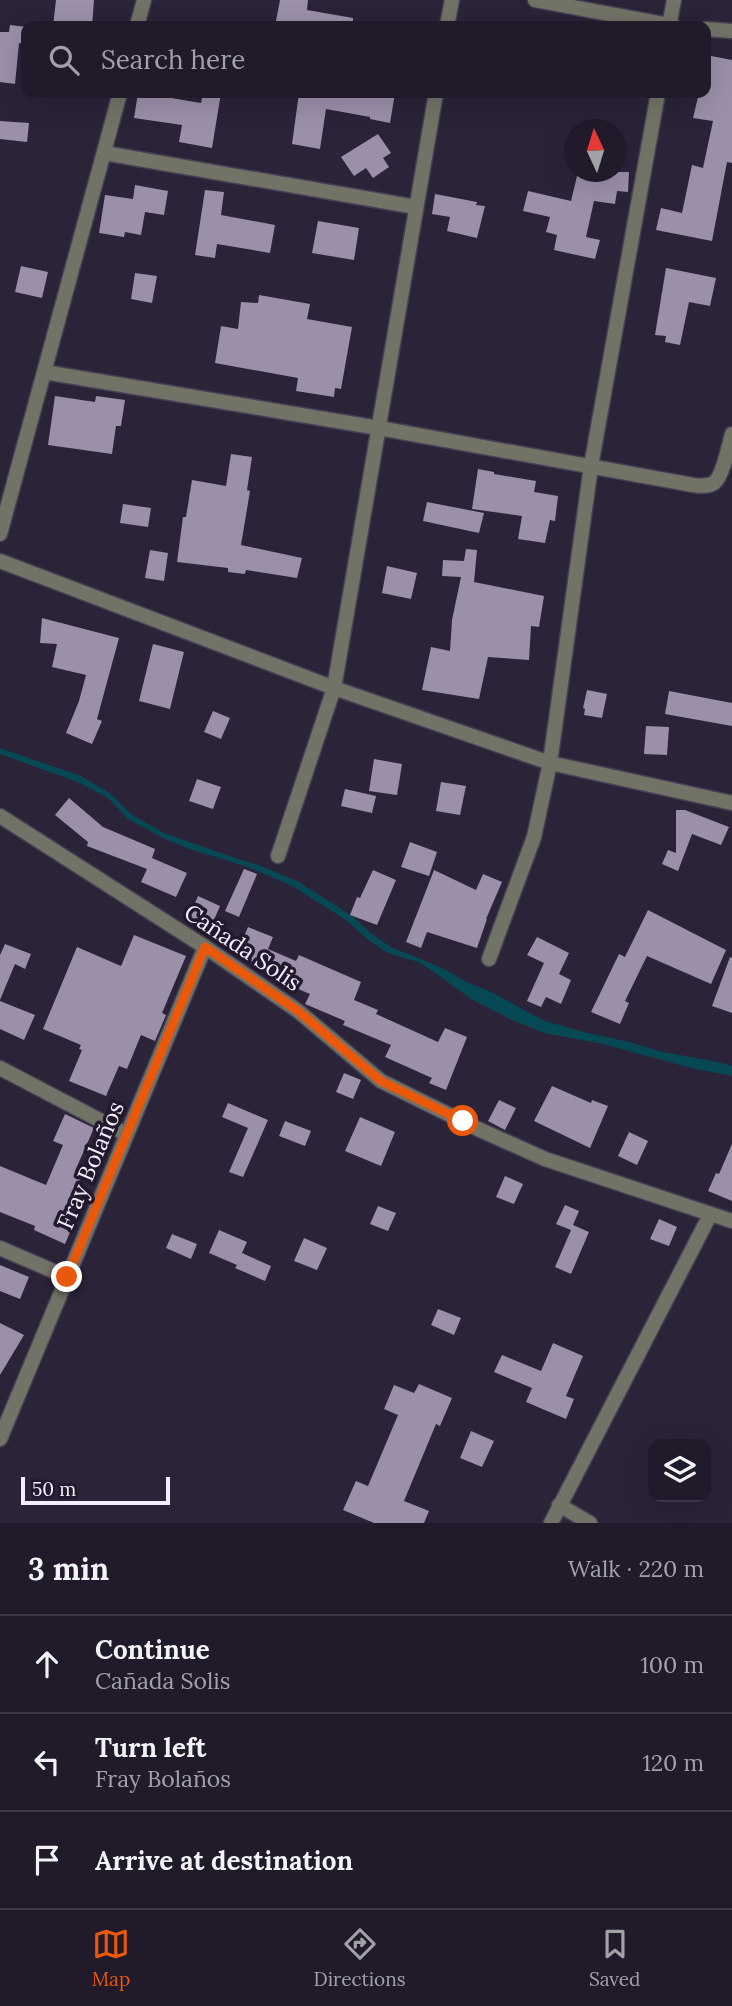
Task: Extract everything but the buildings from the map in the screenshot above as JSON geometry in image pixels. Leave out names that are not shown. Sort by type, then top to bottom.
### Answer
[{"type":"street","points":[[138,21],[144,0]]},
{"type":"street","points":[[448,21],[452,0]]},
{"type":"street","points":[[536,0],[645,21]]},
{"type":"street","points":[[672,21],[674,0]]},
{"type":"street","points":[[711,29],[732,31]]},
{"type":"street","points":[[0,534],[119,98]]},
{"type":"street","points":[[278,856],[334,688],[435,98]]},
{"type":"street","points":[[489,959],[534,837],[550,763],[591,466],[656,98]]},
{"type":"street","points":[[104,153],[416,207]]},
{"type":"street","points":[[44,372],[704,486],[715,483],[720,476],[732,434]]},
{"type":"street","points":[[0,561],[334,688],[550,763],[732,803]]},
{"type":"street","name":"Cañada Solis","points":[[0,816],[205,947],[298,1011],[381,1081],[545,1159],[732,1221]]},
{"type":"street","name":"Fray Bolaños","points":[[0,1439],[205,947]]},
{"type":"street","points":[[0,1068],[126,1134]]},
{"type":"street","points":[[551,1523],[710,1215]]},
{"type":"street","points":[[0,1248],[67,1277]]},
{"type":"street","points":[[559,1505],[590,1523]]},
{"type":"shaded area","points":[[0,748],[81,776],[111,794],[131,814],[164,833],[259,865],[299,882],[352,916],[391,947],[442,968],[545,1021],[663,1052],[732,1066],[732,1076],[691,1068],[603,1044],[544,1033],[510,1019],[471,999],[418,962],[388,953],[346,920],[294,887],[248,867],[163,838],[128,819],[108,798],[80,783],[0,754]]},
{"type":"route","points":[[67,1277],[205,947],[298,1011],[381,1081],[463,1121]]}]
